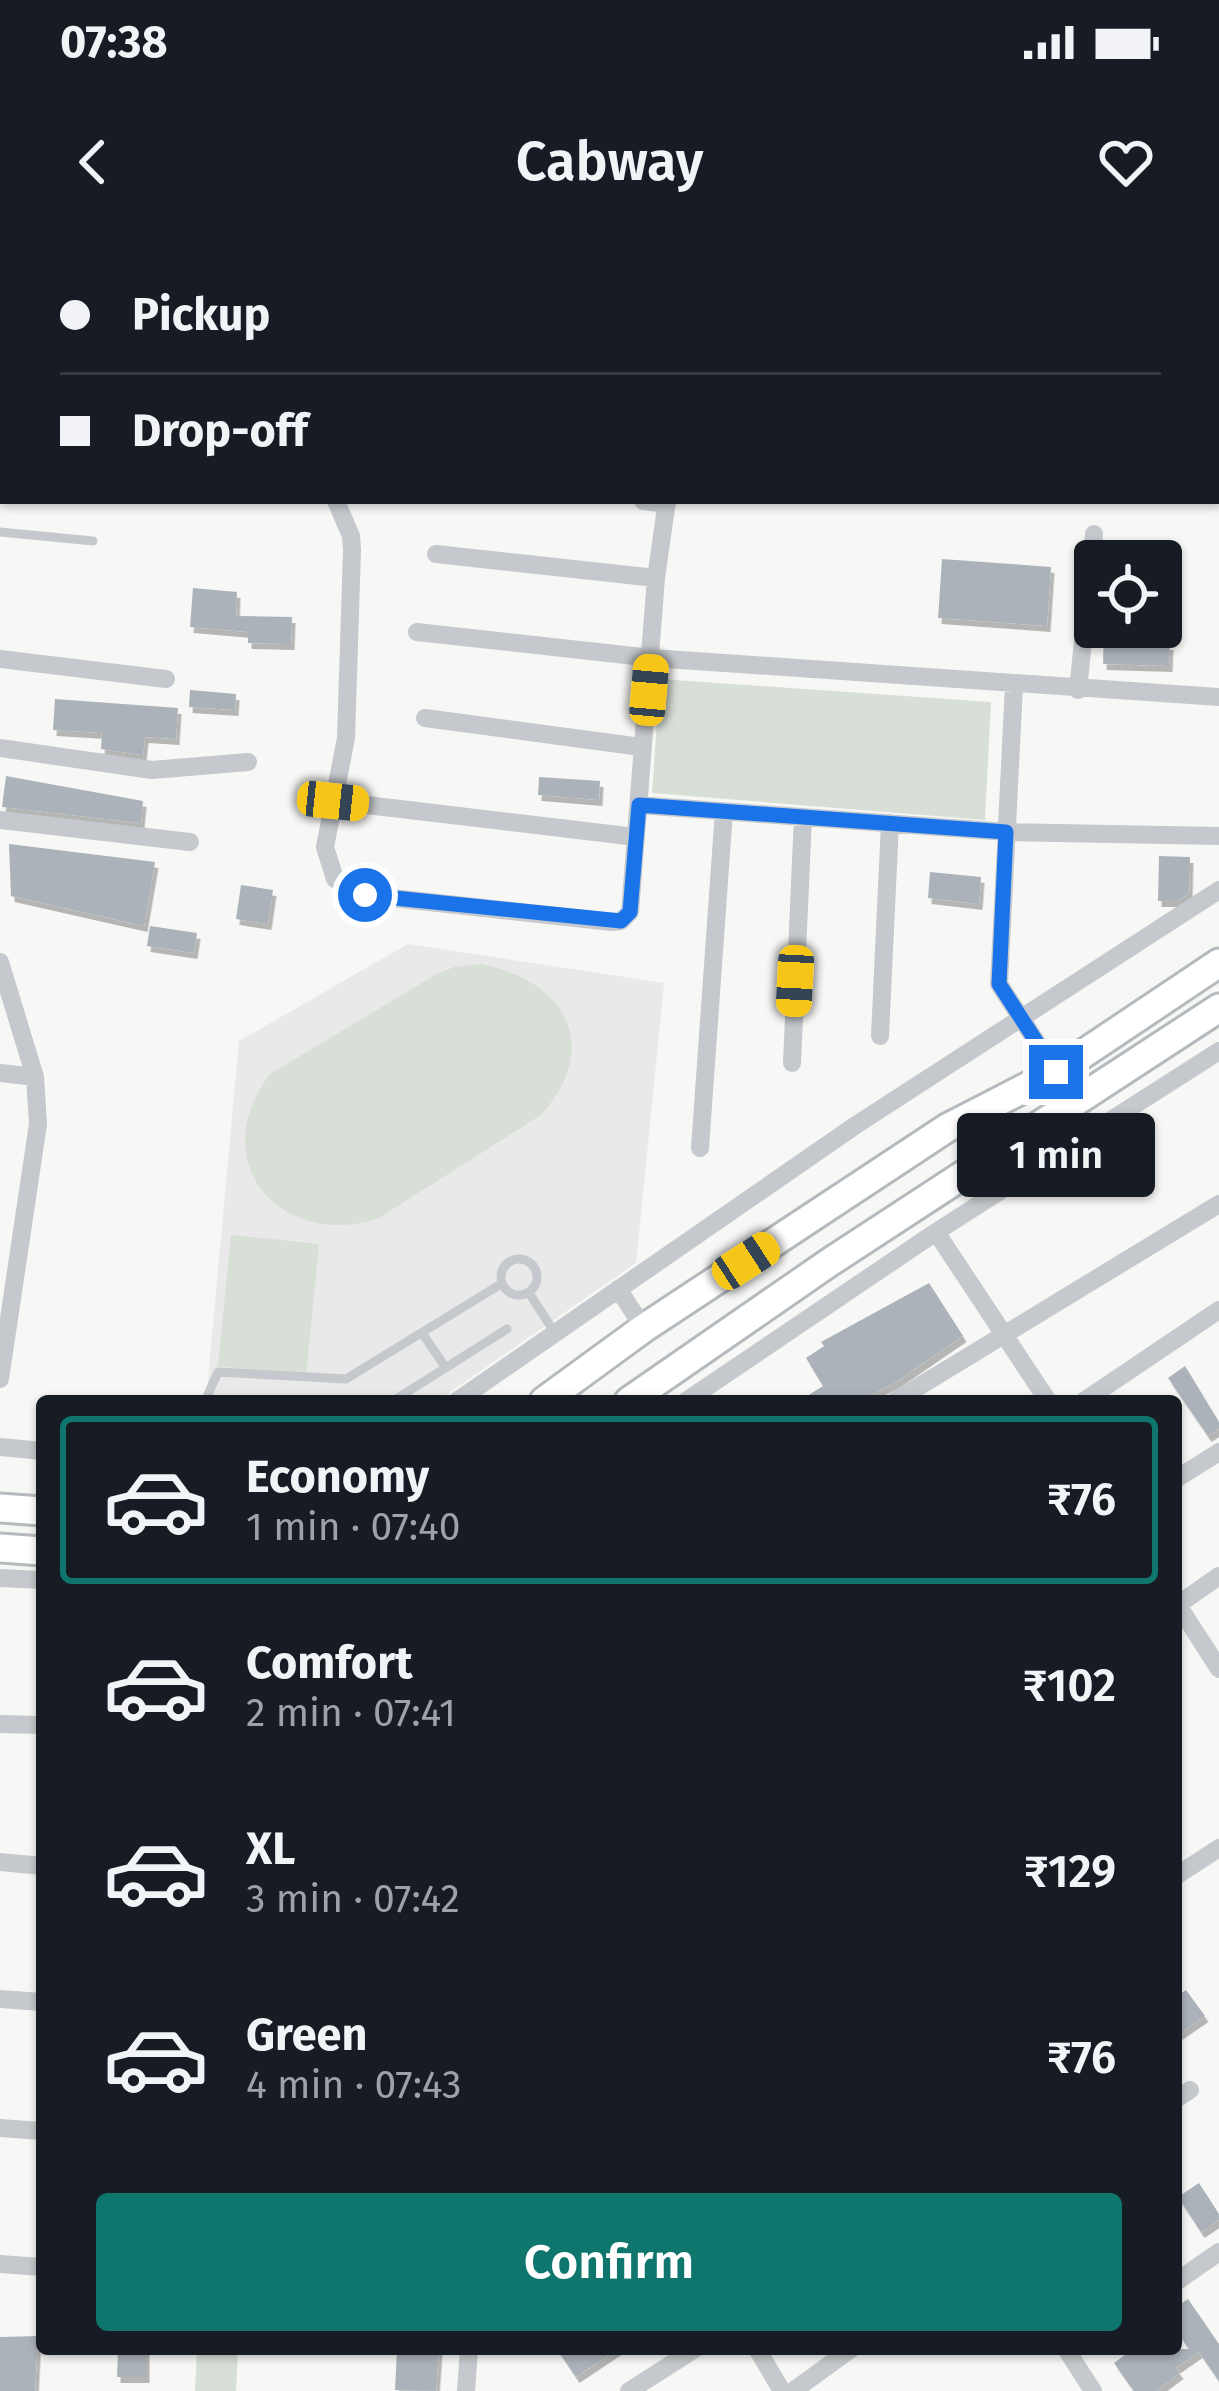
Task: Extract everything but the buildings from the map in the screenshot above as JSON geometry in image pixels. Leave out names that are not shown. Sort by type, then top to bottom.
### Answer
[{"type":"street","points":[[337,504],[352,550],[346,739],[325,848],[328,868],[343,886],[365,895],[621,921],[630,912],[656,578],[667,504]]},
{"type":"street","points":[[1078,690],[1094,534]]},
{"type":"street","points":[[436,554],[656,578]]},
{"type":"street","points":[[417,632],[652,658],[1219,697]]},
{"type":"street","points":[[0,659],[166,679]]},
{"type":"street","points":[[1014,686],[999,984],[1056,1072]]},
{"type":"street","points":[[425,718],[641,747]]},
{"type":"street","points":[[0,748],[152,770],[248,762]]},
{"type":"street","points":[[333,801],[636,837]]},
{"type":"street","points":[[639,805],[1006,832],[1219,836]]},
{"type":"street","points":[[700,1148],[724,811]]},
{"type":"street","points":[[791,1064],[803,817]]},
{"type":"street","points":[[0,820],[190,842]]},
{"type":"street","points":[[880,1036],[890,823]]},
{"type":"street","points":[[466,1395],[856,1125],[1219,890]]},
{"type":"street","points":[[0,962],[35,1077],[38,1124],[7,1274],[0,1379]]},
{"type":"street","points":[[552,1395],[814,1216],[843,1176],[890,1144],[947,1128],[1056,1072],[1219,963]]},
{"type":"street","points":[[638,1395],[830,1262],[1219,1008]]},
{"type":"street","points":[[695,1395],[936,1232],[1219,1051]]},
{"type":"street","points":[[0,1073],[35,1077]]},
{"type":"street","points":[[905,1395],[1219,1204]]},
{"type":"street","points":[[936,1232],[1044,1395]]},
{"type":"street","points":[[618,1289],[644,1328]]},
{"type":"street","points":[[1093,1395],[1219,1310]]},
{"type":"street","points":[[0,1447],[36,1450]]},
{"type":"street","points":[[1182,1475],[1219,1452]]},
{"type":"street","points":[[0,1508],[36,1511]]},
{"type":"street","points":[[0,1548],[36,1551]]},
{"type":"street","points":[[1182,1600],[1219,1576]]},
{"type":"street","points":[[0,1578],[36,1580]]},
{"type":"street","points":[[1182,1613],[1219,1669]]},
{"type":"street","points":[[0,1724],[36,1725]]},
{"type":"street","points":[[1182,1872],[1219,1848]]},
{"type":"street","points":[[0,1862],[36,1865]]},
{"type":"street","points":[[0,1999],[36,2002]]},
{"type":"street","points":[[0,2128],[36,2131]]},
{"type":"street","points":[[1182,2278],[1219,2252]]},
{"type":"street","points":[[0,2264],[36,2267]]},
{"type":"street","points":[[466,2391],[469,2355]]},
{"type":"street","points":[[629,2391],[686,2355]]},
{"type":"street","points":[[761,2355],[782,2391]]},
{"type":"street","points":[[794,2391],[843,2355]]},
{"type":"street","points":[[1075,2355],[1093,2391]]},
{"type":"lane","points":[[0,532],[93,541]]},
{"type":"lane","points":[[524,1259],[537,1275],[529,1293],[511,1295],[501,1284],[503,1267],[511,1260],[524,1259]]},
{"type":"lane","points":[[207,1395],[218,1372],[346,1379],[501,1284]]},
{"type":"lane","points":[[529,1293],[555,1333]]},
{"type":"lane","points":[[403,1395],[507,1328]]},
{"type":"lane","points":[[422,1333],[446,1368]]},
{"type":"lane","points":[[209,1389],[214,1395]]},
{"type":"shaded area","points":[[660,679],[991,702],[985,820],[652,793]]},
{"type":"shaded area","points":[[408,944],[664,983],[636,1263],[446,1395],[207,1395],[239,1041]]},
{"type":"shaded area","points":[[481,964],[535,985],[566,1020],[570,1065],[541,1115],[377,1219],[342,1225],[310,1221],[283,1209],[262,1190],[249,1166],[245,1138],[252,1106],[270,1074],[435,975]]},
{"type":"shaded area","points":[[231,1235],[319,1244],[306,1375],[218,1366]]},
{"type":"shaded area","points":[[197,2355],[238,2355],[236,2391],[195,2391]]},
{"type":"route","points":[[365,895],[621,921],[630,912],[639,805],[1006,832],[999,984],[1056,1072]]}]
